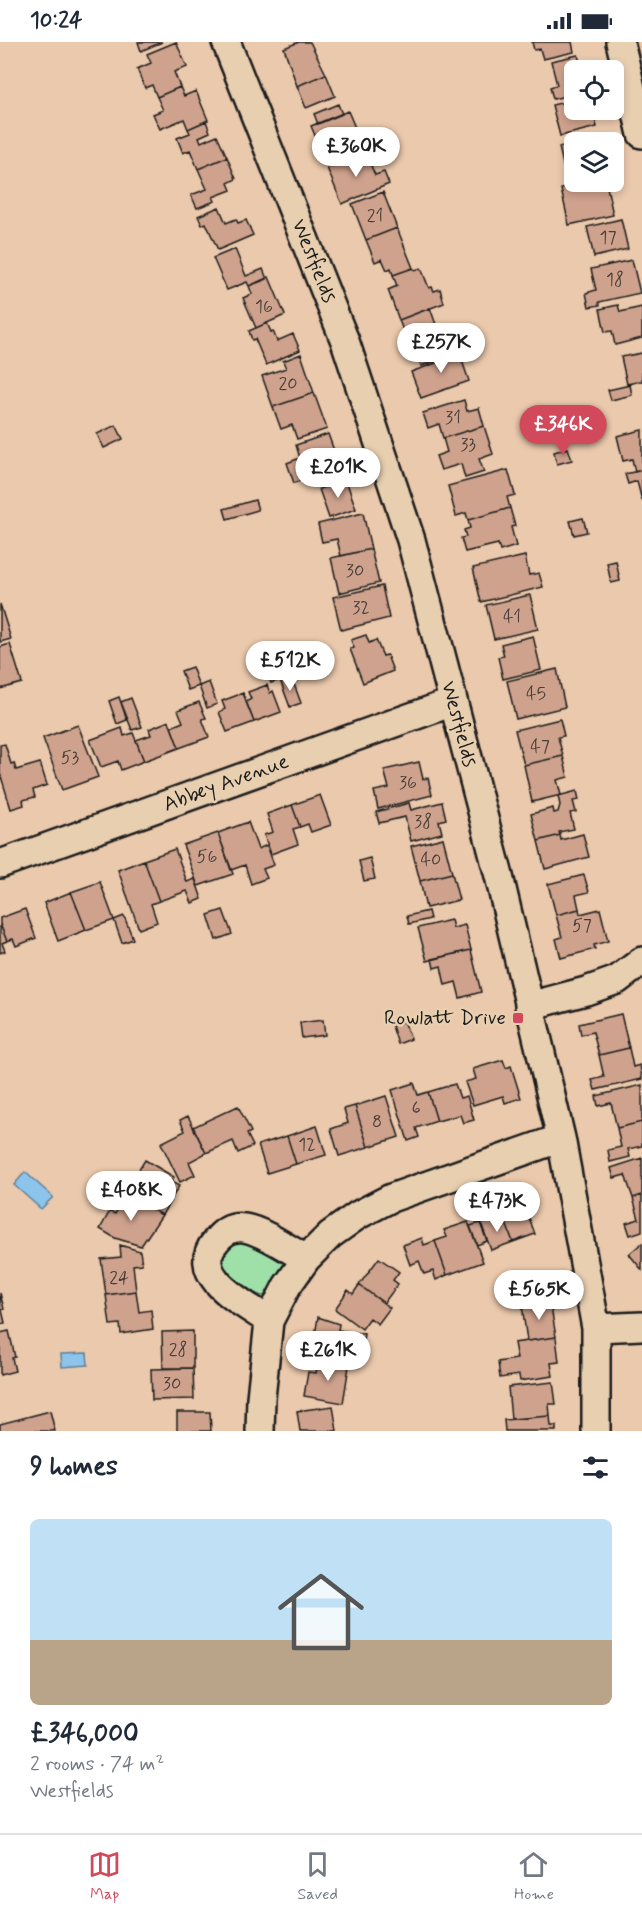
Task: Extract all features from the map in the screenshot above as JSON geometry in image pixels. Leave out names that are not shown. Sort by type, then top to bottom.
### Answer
[{"type":"street","name":"Westfields","points":[[226,42],[345,341],[411,540],[499,876],[561,1138],[596,1328],[596,1431]]},
{"type":"street","points":[[620,42],[642,134]]},
{"type":"street","name":"Abbey Avenue","points":[[0,864],[453,702]]},
{"type":"street","points":[[529,1006],[617,980],[642,962]]},
{"type":"street","points":[[260,1431],[269,1321],[287,1286],[306,1259],[330,1235],[358,1215],[391,1198],[561,1138]]},
{"type":"street","points":[[269,1321],[221,1287],[209,1270],[207,1262],[207,1254],[211,1247],[224,1233],[232,1228],[241,1227],[251,1229],[306,1259]]},
{"type":"street","points":[[596,1328],[642,1326]]},
{"type":"green space","points":[[239,1236],[285,1257],[288,1266],[269,1294],[262,1296],[238,1287],[224,1277],[217,1252]]},
{"type":"water","points":[[25,1172],[53,1197],[41,1209],[14,1185]]},
{"type":"water","points":[[87,1353],[88,1365],[62,1367],[61,1354]]},
{"type":"building","points":[[138,42],[162,42],[141,51]]},
{"type":"building","points":[[176,42],[187,67],[174,72],[180,87],[157,97],[152,85],[145,88],[137,69],[151,63],[147,54]]},
{"type":"building","points":[[299,42],[310,42],[326,74],[297,86],[284,48]]},
{"type":"building","points":[[532,42],[572,42],[574,52],[543,59],[540,49],[534,50]]},
{"type":"building","points":[[578,55],[579,60],[564,60],[564,96],[553,99],[550,87],[557,85],[551,61]]},
{"type":"building","points":[[326,74],[335,96],[306,108],[297,86]]},
{"type":"building","points":[[180,87],[184,96],[196,91],[208,120],[188,129],[184,119],[160,129],[153,114],[163,110],[157,97]]},
{"type":"building","points":[[564,102],[564,120],[595,120],[597,127],[576,132],[564,132],[564,135],[560,136],[552,105]]},
{"type":"building","points":[[338,104],[342,114],[318,124],[314,114]]},
{"type":"building","points":[[348,111],[364,149],[327,164],[311,126]]},
{"type":"building","points":[[206,121],[210,132],[199,137],[201,142],[217,135],[227,157],[198,169],[190,150],[183,153],[177,138],[190,133],[188,129]]},
{"type":"building","points":[[564,146],[564,169],[559,147]]},
{"type":"building","points":[[365,152],[375,175],[384,172],[389,184],[342,204],[327,168]]},
{"type":"building","points":[[227,157],[236,179],[228,183],[231,190],[213,197],[215,201],[197,208],[191,195],[207,189],[198,169]]},
{"type":"building","points":[[564,188],[564,192],[608,192],[613,215],[569,225],[561,189]]},
{"type":"building","points":[[383,192],[397,228],[366,240],[352,204]]},
{"type":"building","points":[[219,207],[226,223],[236,219],[238,223],[246,220],[253,235],[218,250],[206,223],[202,225],[198,216]]},
{"type":"building","points":[[621,219],[628,249],[594,257],[587,227]]},
{"type":"building","points":[[397,228],[413,268],[393,275],[391,268],[387,270],[382,259],[375,262],[366,240]]},
{"type":"building","points":[[235,249],[246,276],[263,269],[267,279],[249,286],[247,282],[227,290],[213,258]]},
{"type":"building","points":[[632,260],[640,293],[599,302],[600,305],[589,307],[586,293],[596,290],[591,269]]},
{"type":"building","points":[[413,268],[415,270],[421,268],[429,288],[432,287],[434,291],[440,289],[444,303],[399,320],[388,290],[397,286],[393,275]]},
{"type":"building","points":[[269,277],[285,315],[256,328],[243,298],[252,294],[249,286]]},
{"type":"building","points":[[618,305],[620,312],[642,307],[642,338],[615,345],[612,331],[605,332],[600,309]]},
{"type":"building","points":[[430,308],[442,341],[414,351],[410,340],[407,341],[399,320]]},
{"type":"building","points":[[267,323],[277,341],[293,334],[300,350],[266,365],[249,331]]},
{"type":"building","points":[[457,346],[469,381],[421,398],[411,372],[444,360],[441,352]]},
{"type":"building","points":[[437,349],[441,359],[421,366],[418,357]]},
{"type":"building","points":[[642,353],[642,381],[627,384],[621,357]]},
{"type":"building","points":[[301,354],[314,393],[273,407],[262,376],[286,368],[283,361]]},
{"type":"building","points":[[630,385],[632,395],[611,400],[608,390]]},
{"type":"building","points":[[314,393],[327,429],[297,439],[292,425],[281,429],[273,407]]},
{"type":"building","points":[[464,400],[467,411],[479,408],[484,426],[443,438],[439,424],[428,428],[423,413]]},
{"type":"building","points":[[116,425],[123,439],[104,448],[97,434]]},
{"type":"building","points":[[484,426],[493,454],[479,459],[484,472],[465,478],[461,464],[441,470],[436,456],[447,452],[443,438]]},
{"type":"building","points":[[642,430],[642,470],[635,472],[632,459],[623,461],[617,436]]},
{"type":"building","points":[[328,434],[340,467],[294,483],[287,463],[300,458],[296,445]]},
{"type":"building","points":[[568,448],[572,460],[557,464],[554,452]]},
{"type":"building","points":[[508,470],[515,495],[507,497],[510,508],[468,520],[466,513],[456,516],[448,486]]},
{"type":"building","points":[[642,470],[642,501],[637,481],[628,484],[625,474]]},
{"type":"building","points":[[346,480],[356,509],[329,518],[319,489]]},
{"type":"building","points":[[255,500],[258,510],[227,519],[224,509]]},
{"type":"building","points":[[510,508],[515,526],[511,527],[516,546],[500,551],[498,544],[465,552],[461,538],[466,537],[464,530],[470,528],[468,520]]},
{"type":"building","points":[[363,513],[371,549],[341,556],[337,539],[322,542],[318,524]]},
{"type":"building","points":[[583,518],[587,532],[574,535],[570,521]]},
{"type":"building","points":[[371,549],[379,583],[339,593],[331,558]]},
{"type":"building","points":[[525,556],[529,575],[539,573],[543,587],[481,602],[473,568]]},
{"type":"building","points":[[616,561],[620,581],[611,583],[607,563]]},
{"type":"building","points":[[382,586],[389,618],[341,630],[333,597]]},
{"type":"building","points":[[530,595],[538,629],[494,639],[486,605]]},
{"type":"building","points":[[0,604],[11,639],[0,642]]},
{"type":"building","points":[[366,635],[369,643],[376,640],[383,656],[387,655],[393,671],[363,683],[350,649],[354,648],[351,640]]},
{"type":"building","points":[[533,636],[541,670],[503,679],[498,657],[504,656],[501,644]]},
{"type":"building","points":[[10,644],[22,683],[0,689],[0,647]]},
{"type":"building","points":[[271,657],[280,680],[271,683],[262,661]]},
{"type":"building","points":[[192,667],[199,686],[188,690],[181,671]]},
{"type":"building","points":[[557,669],[565,707],[516,719],[507,681]]},
{"type":"building","points":[[291,676],[301,703],[290,707],[280,680]]},
{"type":"building","points":[[209,682],[217,704],[207,708],[199,686]]},
{"type":"building","points":[[267,685],[270,693],[273,691],[281,712],[254,722],[246,702],[251,699],[248,692]]},
{"type":"building","points":[[243,693],[254,722],[227,732],[219,712],[225,709],[222,701]]},
{"type":"building","points":[[119,697],[127,720],[117,724],[109,701]]},
{"type":"building","points":[[131,698],[142,727],[132,730],[121,702]]},
{"type":"building","points":[[199,702],[206,718],[202,719],[209,737],[179,748],[171,727],[183,722],[178,710]]},
{"type":"building","points":[[560,719],[564,736],[558,737],[563,756],[524,765],[515,730]]},
{"type":"building","points":[[169,721],[179,748],[144,761],[136,740],[151,735],[149,729]]},
{"type":"building","points":[[78,725],[98,777],[62,790],[43,738]]},
{"type":"building","points":[[122,728],[124,736],[133,733],[144,761],[121,770],[118,761],[101,767],[90,740]]},
{"type":"building","points":[[5,744],[11,764],[14,763],[16,770],[40,763],[47,785],[33,790],[35,797],[23,800],[24,805],[11,809],[0,773],[0,745]]},
{"type":"building","points":[[563,756],[568,777],[557,780],[561,795],[532,802],[524,765]]},
{"type":"building","points":[[419,762],[423,779],[428,778],[432,795],[378,809],[374,791],[389,788],[384,770]]},
{"type":"building","points":[[577,791],[579,800],[573,801],[576,812],[570,813],[574,829],[559,832],[560,835],[538,841],[531,814],[553,808],[554,813],[558,812],[560,805],[558,796]]},
{"type":"building","points":[[320,795],[331,825],[311,832],[308,824],[300,827],[292,805]]},
{"type":"building","points":[[442,802],[446,819],[439,821],[442,833],[411,841],[405,817],[379,823],[376,812],[409,803],[411,810]]},
{"type":"building","points":[[292,805],[300,827],[293,829],[298,844],[271,854],[264,835],[273,832],[267,814]]},
{"type":"building","points":[[248,822],[258,849],[267,845],[274,865],[263,869],[267,878],[251,884],[245,865],[231,870],[218,833]]},
{"type":"building","points":[[218,833],[233,874],[198,886],[183,845]]},
{"type":"building","points":[[583,834],[589,857],[545,869],[538,841],[560,835],[561,840]]},
{"type":"building","points":[[443,838],[452,873],[420,881],[411,846]]},
{"type":"building","points":[[175,849],[187,882],[195,879],[202,899],[192,903],[187,891],[159,901],[144,860]]},
{"type":"building","points":[[370,858],[375,879],[364,881],[359,861]]},
{"type":"building","points":[[144,860],[159,901],[151,904],[157,922],[139,929],[118,870]]},
{"type":"building","points":[[452,873],[459,900],[426,908],[420,881]]},
{"type":"building","points":[[584,875],[589,892],[576,895],[579,909],[556,915],[548,884]]},
{"type":"building","points":[[100,882],[114,920],[86,930],[71,892]]},
{"type":"building","points":[[71,892],[86,930],[58,941],[44,903]]},
{"type":"building","points":[[25,909],[36,938],[16,946],[13,939],[7,941],[0,918]]},
{"type":"building","points":[[579,909],[580,914],[600,909],[608,941],[594,945],[595,949],[561,958],[556,939],[562,937],[556,915]]},
{"type":"building","points":[[223,910],[232,934],[216,940],[208,915]]},
{"type":"building","points":[[428,911],[430,919],[409,924],[407,916]]},
{"type":"building","points":[[124,916],[133,939],[122,943],[114,920]]},
{"type":"building","points":[[451,920],[453,928],[465,925],[471,950],[427,961],[418,928]]},
{"type":"building","points":[[0,924],[7,941],[2,943],[5,951],[0,953]]},
{"type":"building","points":[[471,950],[481,992],[460,998],[456,982],[445,985],[441,966],[434,968],[432,959]]},
{"type":"building","points":[[621,1014],[629,1048],[599,1055],[593,1032],[581,1035],[579,1024]]},
{"type":"building","points":[[323,1020],[325,1035],[302,1038],[300,1023]]},
{"type":"building","points":[[404,1021],[411,1039],[398,1044],[392,1026]]},
{"type":"building","points":[[629,1048],[633,1067],[640,1065],[642,1079],[595,1090],[592,1080],[604,1077],[599,1055]]},
{"type":"building","points":[[503,1060],[506,1068],[511,1066],[521,1098],[505,1103],[503,1096],[473,1105],[465,1082],[476,1079],[473,1069]]},
{"type":"building","points":[[414,1083],[418,1095],[428,1092],[437,1121],[416,1128],[419,1137],[408,1141],[392,1090]]},
{"type":"building","points":[[455,1084],[460,1098],[467,1096],[474,1120],[463,1123],[460,1115],[437,1121],[428,1092]]},
{"type":"building","points":[[642,1085],[642,1122],[617,1128],[611,1103],[598,1106],[596,1096]]},
{"type":"building","points":[[386,1096],[399,1137],[368,1147],[355,1106]]},
{"type":"building","points":[[238,1106],[251,1132],[247,1134],[253,1146],[238,1153],[233,1141],[206,1153],[193,1127]]},
{"type":"building","points":[[355,1106],[368,1147],[339,1156],[331,1129],[348,1123],[344,1109]]},
{"type":"building","points":[[188,1116],[206,1153],[189,1162],[195,1175],[180,1182],[161,1143],[185,1131],[180,1120]]},
{"type":"building","points":[[642,1122],[642,1146],[628,1149],[630,1157],[610,1162],[608,1150],[621,1147],[617,1128]]},
{"type":"building","points":[[317,1126],[326,1155],[296,1164],[287,1136]]},
{"type":"building","points":[[287,1136],[296,1164],[267,1173],[258,1145]]},
{"type":"building","points":[[642,1158],[642,1195],[633,1198],[625,1175],[614,1178],[611,1168]]},
{"type":"building","points":[[145,1160],[174,1177],[171,1182],[179,1186],[162,1215],[117,1188],[124,1176],[132,1181]]},
{"type":"building","points":[[126,1194],[162,1215],[141,1246],[115,1238],[100,1229],[110,1211],[115,1214]]},
{"type":"building","points":[[642,1195],[642,1231],[630,1235],[626,1223],[639,1219],[633,1198]]},
{"type":"building","points":[[525,1207],[535,1234],[513,1242],[503,1215]]},
{"type":"building","points":[[503,1215],[513,1242],[491,1250],[481,1223]]},
{"type":"building","points":[[468,1222],[483,1262],[447,1275],[435,1241],[447,1237],[444,1230]]},
{"type":"building","points":[[480,1223],[487,1241],[477,1245],[470,1226]]},
{"type":"building","points":[[422,1238],[424,1245],[435,1241],[447,1275],[436,1280],[433,1271],[424,1274],[419,1261],[410,1265],[403,1245]]},
{"type":"building","points":[[642,1243],[642,1270],[629,1254]]},
{"type":"building","points":[[120,1245],[140,1251],[142,1264],[133,1265],[136,1291],[106,1295],[101,1259],[121,1257]]},
{"type":"building","points":[[379,1258],[399,1272],[393,1280],[398,1284],[384,1303],[359,1285]]},
{"type":"building","points":[[553,1280],[556,1290],[536,1296],[533,1286]]},
{"type":"building","points":[[359,1285],[390,1308],[378,1324],[370,1318],[362,1329],[335,1309],[348,1290],[353,1294]]},
{"type":"building","points":[[136,1291],[139,1312],[151,1310],[153,1329],[121,1334],[120,1324],[110,1325],[106,1295]]},
{"type":"building","points":[[0,1293],[5,1323],[0,1324]]},
{"type":"building","points":[[550,1301],[556,1337],[527,1341],[522,1305]]},
{"type":"building","points":[[318,1317],[339,1324],[338,1330],[364,1334],[359,1367],[318,1361],[320,1349],[313,1348]]},
{"type":"building","points":[[9,1331],[15,1357],[12,1358],[15,1371],[0,1375],[0,1333]]},
{"type":"building","points":[[193,1331],[193,1368],[163,1368],[162,1332]]},
{"type":"building","points":[[556,1337],[559,1362],[551,1363],[553,1376],[520,1381],[519,1375],[500,1378],[498,1362],[517,1359],[514,1343]]},
{"type":"building","points":[[318,1361],[349,1366],[343,1403],[304,1396],[308,1372],[316,1373]]},
{"type":"building","points":[[193,1368],[194,1399],[152,1400],[151,1369]]},
{"type":"building","points":[[553,1382],[556,1404],[549,1404],[550,1416],[511,1419],[508,1387]]},
{"type":"building","points":[[333,1406],[337,1431],[300,1431],[297,1411]]},
{"type":"building","points":[[50,1411],[55,1431],[0,1431],[0,1424]]},
{"type":"building","points":[[177,1412],[210,1412],[211,1431],[177,1431]]},
{"type":"building","points":[[550,1416],[551,1426],[556,1426],[556,1431],[505,1431],[504,1420]]},
{"type":"place","name":"Rowlatt Drive","points":[[518,1018]]}]
